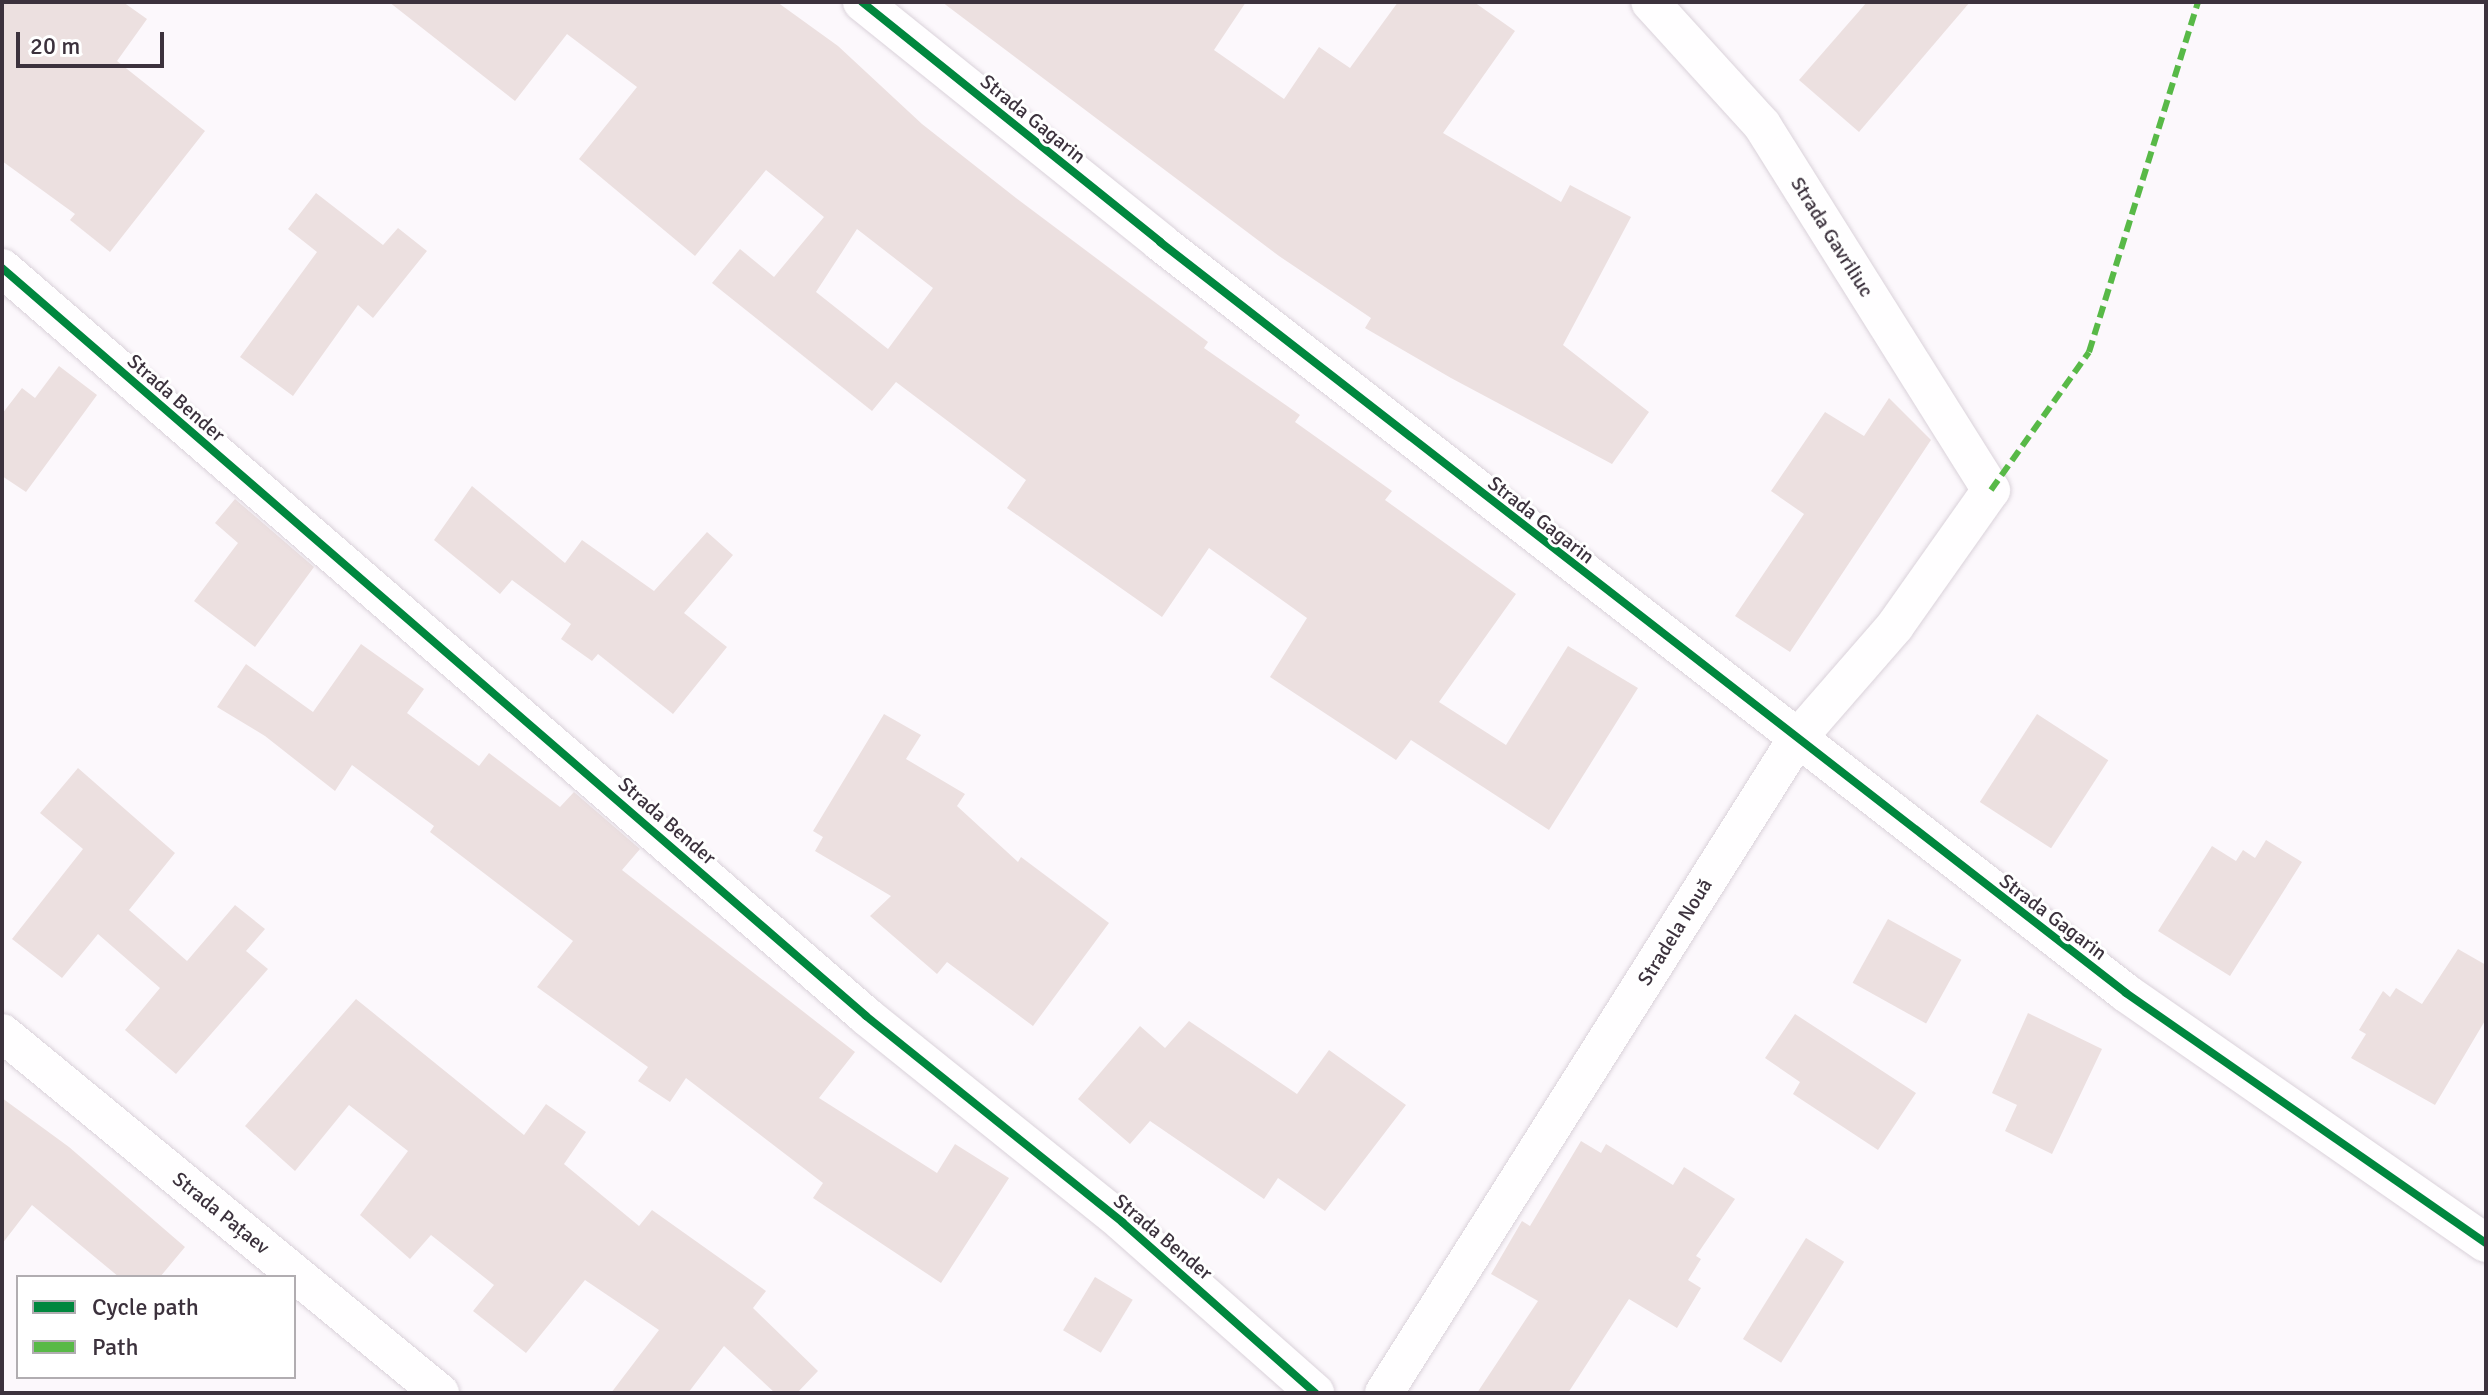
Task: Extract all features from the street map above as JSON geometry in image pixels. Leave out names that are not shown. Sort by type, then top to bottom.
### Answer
[{"type":"street","name":"Strada Gagarin","points":[[862,2],[1796,740],[2126,993],[2486,1243]]},
{"type":"street","name":"Strada Gavriliuc","points":[[1650,2],[1762,125],[1991,490]]},
{"type":"street","name":"Strada Bender","points":[[2,268],[866,1016],[1122,1222],[1306,1389]]},
{"type":"street","name":"Stradela Nouă","points":[[1384,1393],[1796,740],[1895,626],[1991,490]]},
{"type":"street","name":"Strada Pațaev","points":[[2,1033],[440,1393]]},
{"type":"building","points":[[2,2],[123,2],[147,19],[117,61],[205,131],[110,252],[70,220],[75,214],[2,161]]},
{"type":"building","points":[[389,2],[777,2],[838,46],[922,124],[1208,342],[1204,348],[1300,415],[1295,422],[1392,491],[1385,500],[1516,594],[1439,702],[1506,745],[1568,646],[1638,688],[1549,830],[1411,740],[1396,760],[1270,677],[1307,618],[1209,548],[1162,617],[1007,508],[1026,480],[896,382],[872,411],[712,283],[740,249],[774,277],[824,217],[766,170],[695,256],[579,159],[637,87],[567,34],[515,101]],"holes":[[[857,229],[933,288],[888,349],[816,292]]]},
{"type":"building","points":[[942,2],[1246,2],[1214,50],[1284,99],[1319,47],[1350,68],[1398,2],[1474,2],[1515,31],[1443,133],[1561,202],[1570,185],[1631,217],[1563,345],[1649,412],[1612,464],[1451,378],[1365,328],[1371,318],[1279,256]]},
{"type":"building","points":[[1867,2],[1970,2],[1859,132],[1799,80]]},
{"type":"building","points":[[316,193],[383,245],[398,228],[427,251],[373,318],[358,305],[293,396],[240,357],[317,252],[288,229]]},
{"type":"building","points":[[59,366],[97,395],[26,492],[2,476],[2,414],[22,388],[35,398]]},
{"type":"building","points":[[1889,398],[1931,440],[1790,652],[1735,616],[1804,514],[1771,491],[1825,412],[1864,436]]},
{"type":"building","points":[[472,486],[565,563],[582,540],[654,591],[707,532],[733,555],[684,613],[727,647],[673,714],[598,654],[592,661],[561,639],[571,624],[512,580],[500,594],[434,540]]},
{"type":"building","points":[[235,499],[314,567],[255,647],[194,601],[238,543],[215,523]]},
{"type":"building","points":[[361,644],[424,689],[407,713],[479,766],[489,753],[560,807],[574,792],[640,849],[622,870],[855,1052],[819,1098],[937,1173],[955,1144],[1009,1178],[941,1283],[813,1198],[823,1183],[686,1078],[670,1102],[638,1081],[648,1067],[537,987],[573,941],[430,832],[434,826],[352,765],[335,791],[265,736],[217,707],[246,664],[313,712]]},
{"type":"building","points":[[884,714],[921,735],[906,759],[965,794],[957,806],[1018,862],[1021,857],[1109,923],[1033,1026],[947,962],[937,974],[870,916],[891,896],[815,851],[823,837],[813,831]]},
{"type":"building","points":[[2037,714],[2108,760],[2051,848],[1980,802]]},
{"type":"building","points":[[78,768],[175,853],[129,910],[187,961],[235,905],[265,929],[246,951],[268,969],[176,1074],[125,1030],[160,988],[98,934],[62,978],[12,939],[83,849],[40,813]]},
{"type":"building","points":[[2266,840],[2302,862],[2230,976],[2158,931],[2212,846],[2236,861],[2243,850],[2255,858]]},
{"type":"building","points":[[1888,919],[1961,960],[1926,1024],[1853,983]]},
{"type":"building","points":[[2458,949],[2486,965],[2486,1019],[2435,1105],[2351,1058],[2366,1034],[2359,1030],[2383,991],[2390,997],[2396,988],[2422,1004]]},
{"type":"building","points":[[356,999],[524,1135],[546,1104],[586,1132],[564,1164],[639,1226],[652,1210],[766,1291],[753,1308],[818,1371],[797,1393],[775,1393],[724,1346],[688,1393],[611,1393],[659,1330],[585,1280],[526,1353],[473,1311],[494,1285],[431,1235],[410,1259],[360,1215],[408,1151],[349,1105],[295,1171],[245,1126]]},
{"type":"building","points":[[2028,1013],[2102,1049],[2052,1154],[2005,1131],[2017,1105],[1992,1093]]},
{"type":"building","points":[[1795,1014],[1916,1093],[1878,1150],[1793,1094],[1800,1082],[1765,1058]]},
{"type":"building","points":[[1189,1021],[1297,1094],[1329,1050],[1406,1105],[1325,1211],[1278,1178],[1264,1199],[1150,1121],[1130,1144],[1078,1099],[1140,1026],[1165,1048]]},
{"type":"building","points":[[2,1098],[69,1147],[185,1247],[162,1275],[117,1275],[32,1205],[2,1244]]},
{"type":"building","points":[[1581,1141],[1601,1153],[1606,1144],[1673,1185],[1684,1167],[1735,1199],[1696,1256],[1701,1259],[1688,1280],[1701,1288],[1677,1328],[1629,1299],[1568,1393],[1477,1393],[1538,1301],[1491,1274],[1522,1221],[1530,1226]]},
{"type":"building","points":[[1806,1238],[1844,1262],[1781,1363],[1743,1339]]},
{"type":"building","points":[[1095,1277],[1133,1300],[1101,1353],[1063,1330]]},
{"type":"marked path","points":[[1991,490],[2089,352],[2198,2]]},
{"type":"cycle path","points":[[862,2],[1160,242],[2126,993],[2486,1243]]},
{"type":"cycle path","points":[[2,268],[866,1016],[1122,1222],[1315,1393]]}]
